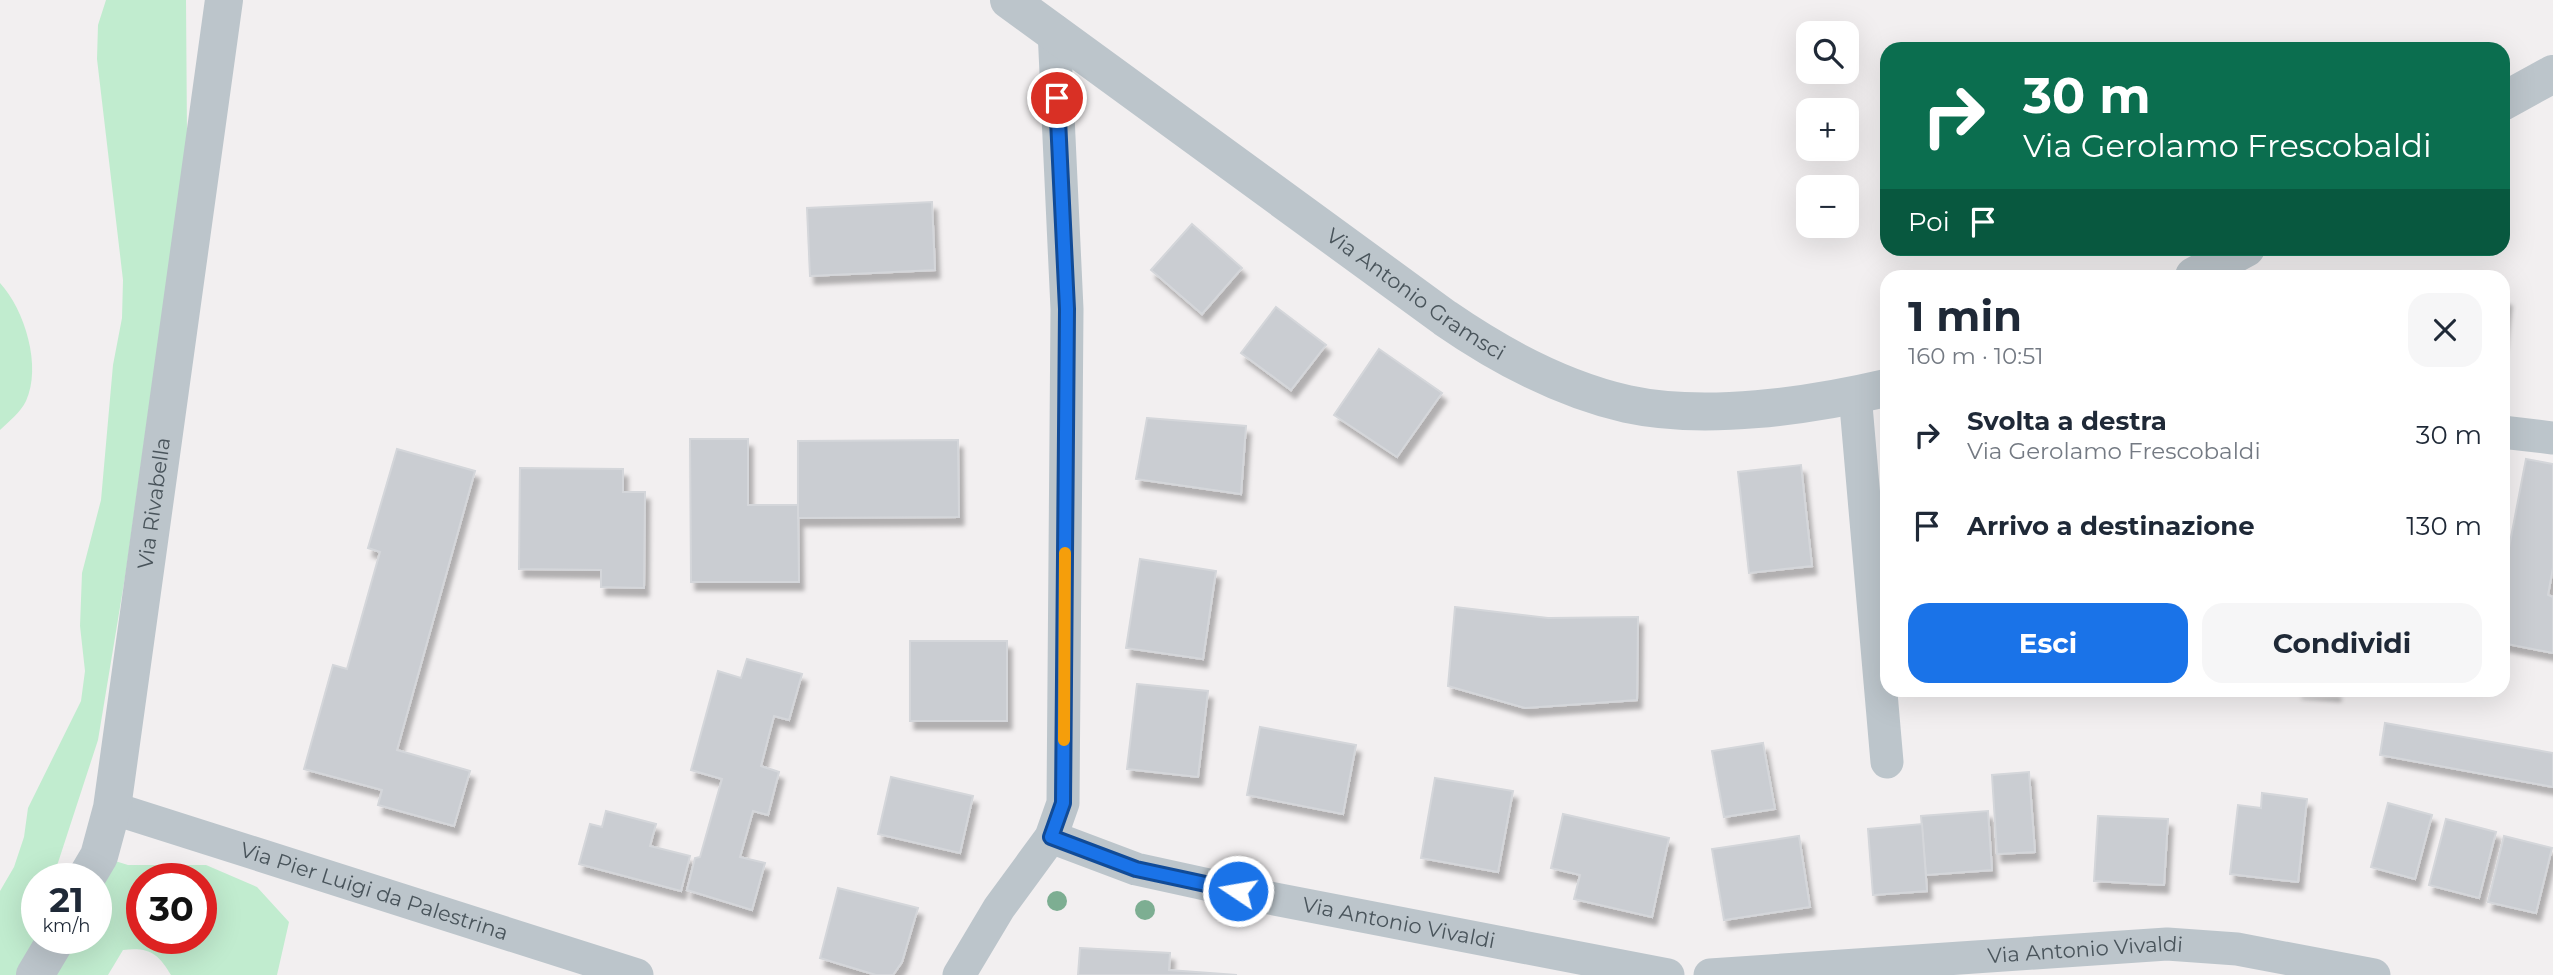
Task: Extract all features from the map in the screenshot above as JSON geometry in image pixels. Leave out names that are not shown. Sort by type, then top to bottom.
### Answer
[{"type":"street","name":"Via Rivabella","points":[[202,0],[205,124]]},
{"type":"street","name":"Via Rivabella","points":[[95,863],[112,808],[224,0]]},
{"type":"street","name":"Via Antonio Gramsci","points":[[1009,0],[1054,30],[1445,318],[1488,347],[1530,369],[1627,404],[1680,411],[1776,405],[1871,391]]},
{"type":"street","points":[[959,975],[999,908],[1051,837],[1063,803],[1067,323],[1054,30]]},
{"type":"street","points":[[2510,98],[2553,74]]},
{"type":"street","points":[[1871,391],[1880,600]]},
{"type":"street","points":[[2510,433],[2553,438]]},
{"type":"street","points":[[1884,697],[1887,762]]},
{"type":"street","name":"Via Pier Luigi da Palestrina","points":[[112,808],[637,975]]},
{"type":"street","name":"Via Antonio Vivaldi","points":[[1051,837],[1136,869],[1264,897],[1668,975]]},
{"type":"street","name":"Via Antonio Vivaldi","points":[[1710,975],[2167,944],[2248,951],[2374,975]]},
{"type":"street","points":[[35,975],[47,954]]},
{"type":"green space","points":[[106,0],[186,0],[187,137],[126,571],[98,740],[58,863],[21,863],[21,954],[112,954],[112,863],[99,863],[99,856],[126,864],[126,950],[123,950],[108,975],[0,975],[0,891],[14,867],[24,837],[28,808],[81,701],[85,671],[80,626],[82,573],[101,500],[113,365],[122,318],[123,280],[97,59],[98,25]]},
{"type":"green space","points":[[0,283],[9,294],[23,323],[32,372],[31,387],[24,405],[0,430]]},
{"type":"green space","points":[[217,870],[257,887],[289,922],[277,975],[171,975],[153,954],[217,954]]},
{"type":"building","points":[[932,202],[935,270],[810,276],[807,208]]},
{"type":"building","points":[[1192,224],[1242,268],[1202,314],[1151,270]]},
{"type":"building","points":[[1276,307],[1326,345],[1291,390],[1241,353]]},
{"type":"building","points":[[1379,349],[1442,393],[1397,457],[1334,415]]},
{"type":"building","points":[[1147,418],[1246,426],[1241,494],[1136,479]]},
{"type":"building","points":[[690,439],[748,439],[748,505],[798,505],[799,582],[691,582]]},
{"type":"building","points":[[958,440],[959,517],[798,518],[798,441]]},
{"type":"building","points":[[397,449],[475,471],[397,750],[470,771],[454,826],[378,805],[382,790],[304,769],[333,665],[347,669],[380,552],[368,548]]},
{"type":"building","points":[[2526,459],[2553,464],[2553,568],[2548,595],[2553,597],[2553,653],[2510,645],[2510,542]]},
{"type":"building","points":[[1801,465],[1812,566],[1749,573],[1738,472]]},
{"type":"building","points":[[520,468],[623,469],[623,492],[645,492],[644,588],[601,587],[601,570],[519,569]]},
{"type":"building","points":[[1140,559],[1216,571],[1203,659],[1126,648]]},
{"type":"building","points":[[1455,607],[1548,618],[1638,617],[1637,700],[1525,708],[1448,686]]},
{"type":"building","points":[[910,641],[1007,641],[1007,721],[910,721]]},
{"type":"building","points":[[747,659],[802,674],[789,720],[774,716],[761,766],[779,772],[768,815],[753,811],[740,857],[765,863],[752,910],[687,890],[695,858],[700,857],[722,779],[691,770],[718,671],[741,678]]},
{"type":"building","points":[[1137,684],[1208,691],[1198,777],[1127,769]]},
{"type":"building","points":[[2385,723],[2553,753],[2553,787],[2380,755]]},
{"type":"building","points":[[1260,727],[1356,745],[1343,814],[1247,795]]},
{"type":"building","points":[[1763,743],[1775,809],[1724,817],[1712,751]]},
{"type":"building","points":[[2029,772],[2035,852],[1997,854],[1992,775]]},
{"type":"building","points":[[891,777],[973,796],[960,853],[878,834]]},
{"type":"building","points":[[1435,778],[1513,791],[1498,872],[1421,858]]},
{"type":"building","points":[[2262,793],[2307,799],[2298,882],[2230,874],[2238,805],[2261,808]]},
{"type":"building","points":[[2388,803],[2432,815],[2415,879],[2371,867]]},
{"type":"building","points":[[606,811],[656,824],[650,846],[690,856],[681,891],[579,864],[590,824],[602,827]]},
{"type":"building","points":[[1988,811],[1992,870],[1926,875],[1921,816]]},
{"type":"building","points":[[1563,814],[1669,838],[1652,917],[1574,899],[1580,875],[1551,868]]},
{"type":"building","points":[[2098,816],[2168,819],[2164,885],[2094,881]]},
{"type":"building","points":[[2446,819],[2496,832],[2479,898],[2429,885]]},
{"type":"building","points":[[1922,824],[1927,891],[1873,895],[1868,829]]},
{"type":"building","points":[[1799,836],[1810,907],[1724,920],[1712,849]]},
{"type":"building","points":[[2504,836],[2552,848],[2536,913],[2488,902]]},
{"type":"building","points":[[838,888],[918,908],[902,962],[893,975],[876,975],[820,958]]},
{"type":"building","points":[[1080,948],[1170,953],[1169,970],[1237,975],[1078,975]]},
{"type":"slow traffic","points":[[1064,740],[1065,553]]},
{"type":"route","points":[[1057,98],[1067,309],[1063,803],[1051,837],[1136,869],[1238,891]]}]
